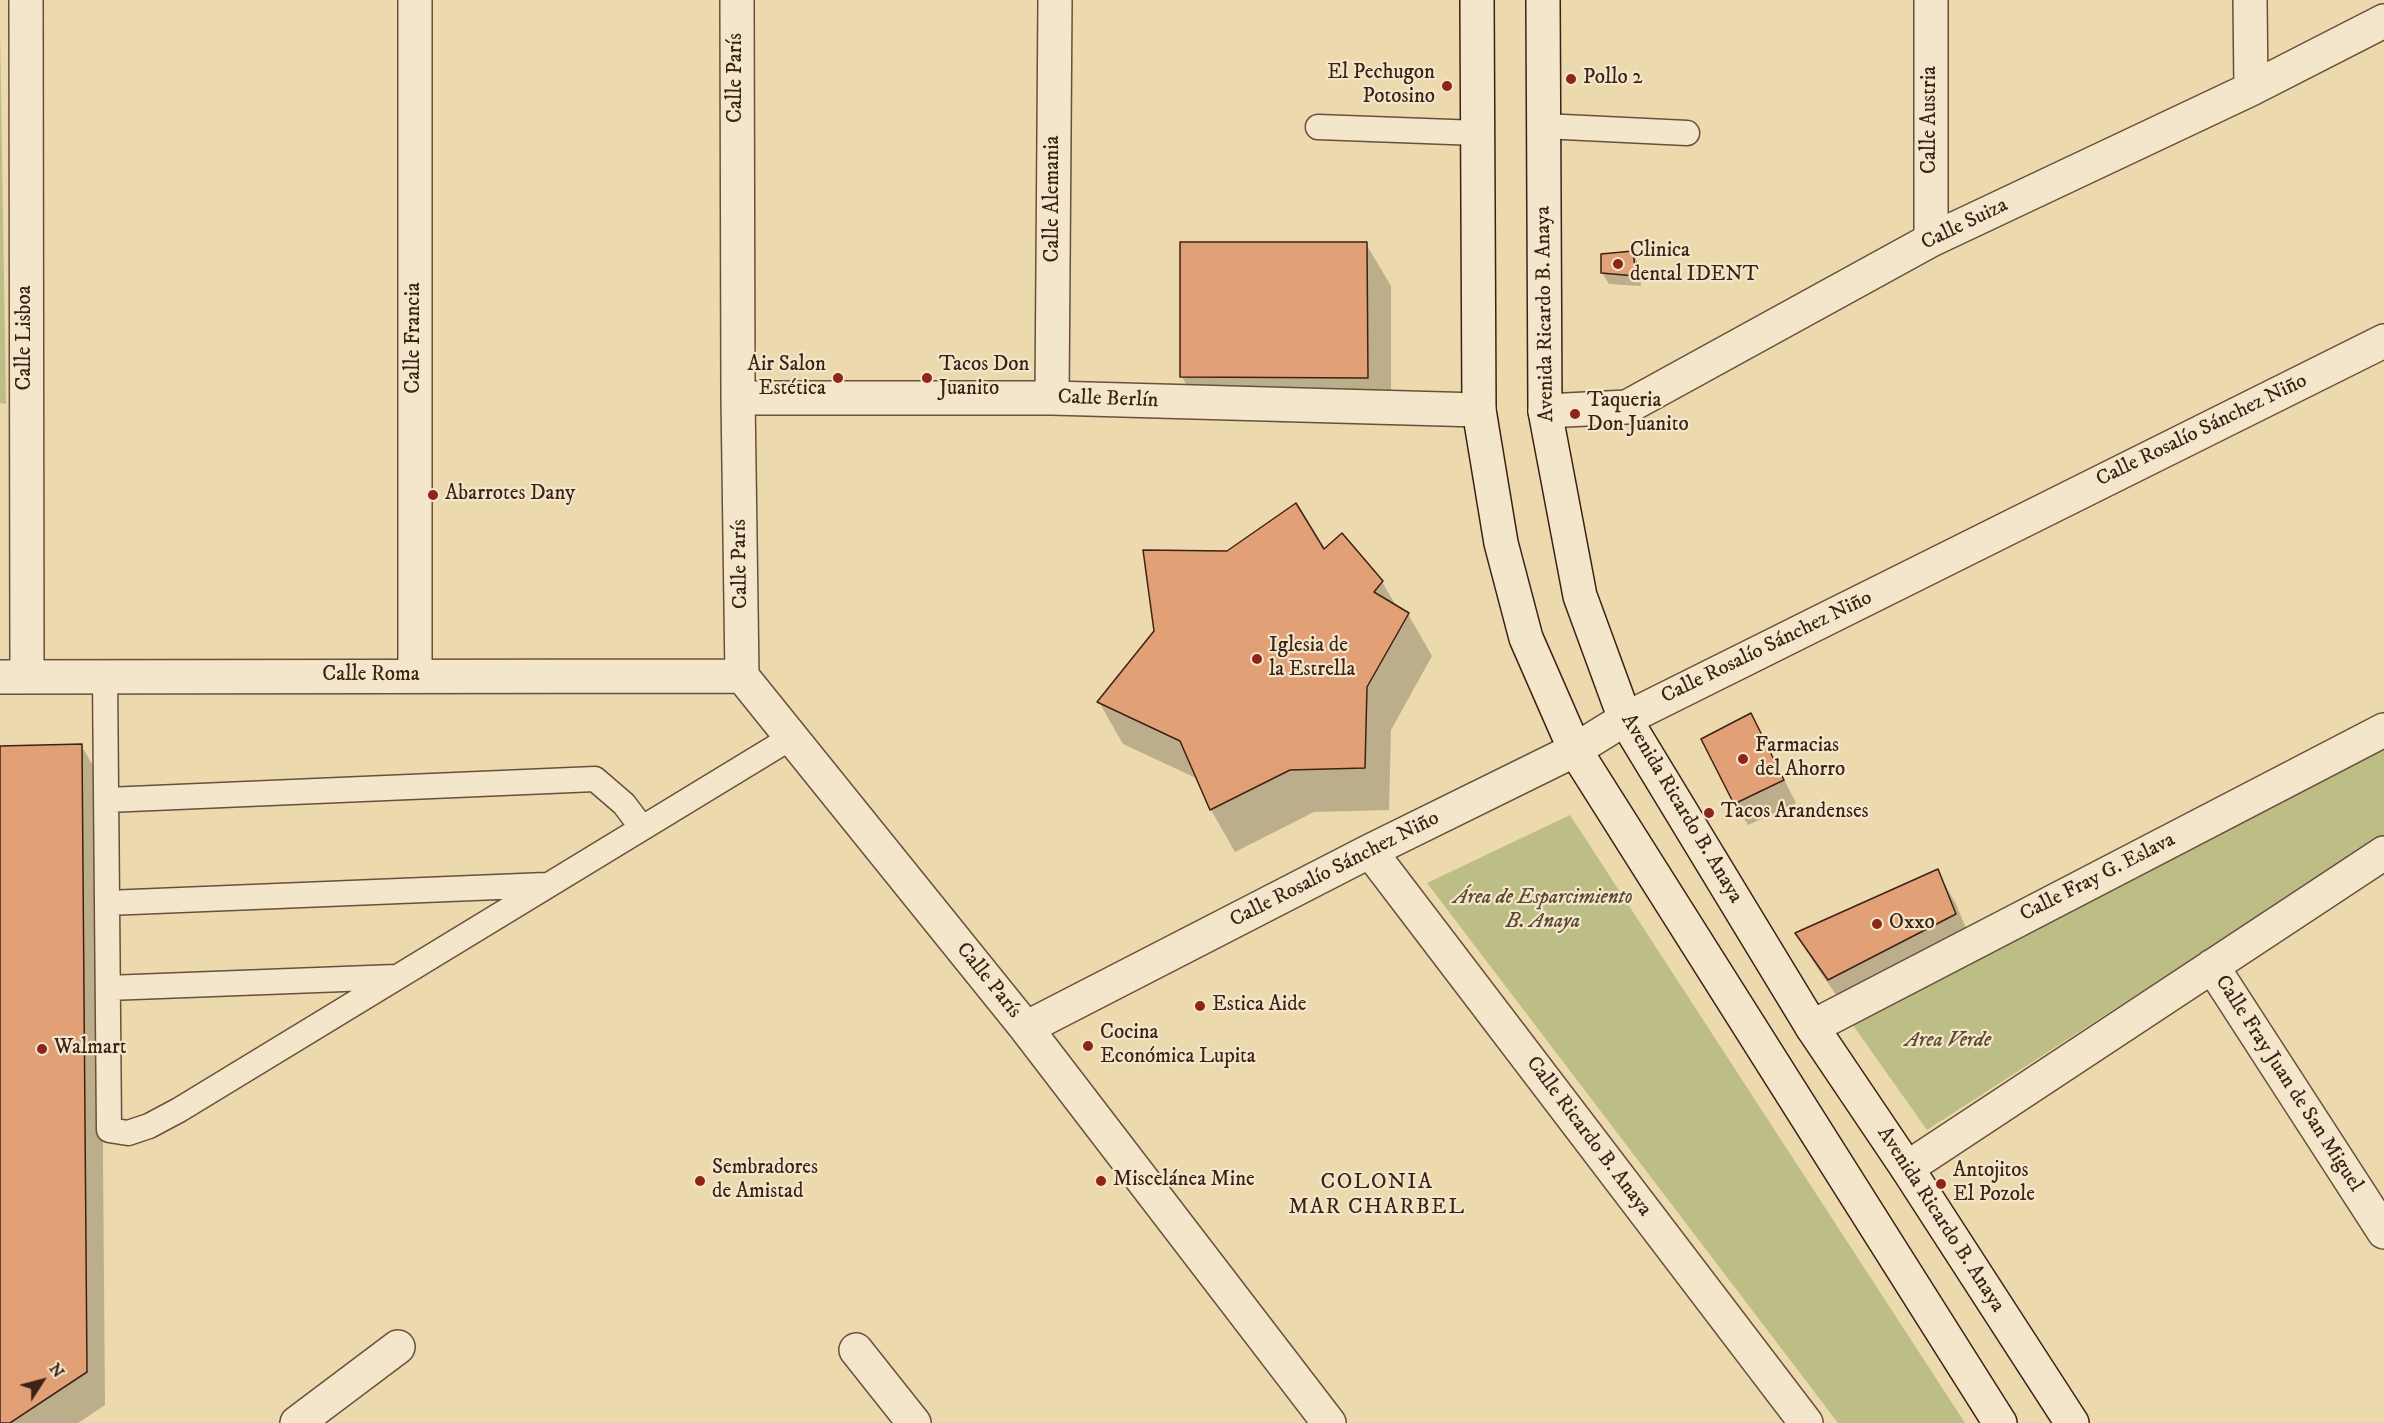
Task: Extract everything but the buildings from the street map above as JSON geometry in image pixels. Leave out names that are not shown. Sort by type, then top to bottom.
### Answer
[{"type":"street","name":"Calle Lisboa","points":[[14,676],[26,0]]},
{"type":"street","name":"Calle Francia","points":[[415,0],[415,675]]},
{"type":"street","name":"Calle París","points":[[736,0],[742,676],[1026,1028],[1329,1423]]},
{"type":"street","name":"Calle Alemania","points":[[1052,398],[1055,0]]},
{"type":"street","points":[[1477,0],[1479,410],[1501,543],[1526,638],[1575,750],[2000,1423]]},
{"type":"street","name":"Avenida Ricardo B. Anaya","points":[[1543,0],[1545,411],[1580,596],[1624,719],[1812,1027],[1907,1168],[2072,1423]]},
{"type":"street","name":"Calle Austria","points":[[1931,0],[1931,240]]},
{"type":"street","points":[[2250,0],[2251,89]]},
{"type":"street","name":"Calle Suiza","points":[[1545,411],[1627,407],[1931,240],[2251,89],[2384,21]]},
{"type":"street","name":"Calle Rosalío Sánchez Niño","points":[[1026,1028],[1370,851],[1575,750],[1624,719],[2384,341]]},
{"type":"street","name":"Calle Berlín","points":[[738,398],[1052,398],[1479,410]]},
{"type":"street","name":"Calle Roma","points":[[14,676],[742,676]]},
{"type":"street","name":"Calle Fray G. Eslava","points":[[1812,1027],[2384,730]]},
{"type":"street","name":"Calle Ricardo B. Anaya","points":[[1370,851],[1806,1423]]},
{"type":"street","points":[[1907,1168],[2384,853]]},
{"type":"street","name":"Calle Fray Juan de San Miguel","points":[[2212,966],[2384,1232]]},
{"type":"street","points":[[297,1423],[398,1347]]},
{"type":"street","points":[[856,1350],[914,1423]]},
{"type":"lane","points":[[1543,126],[1687,133]]},
{"type":"lane","points":[[1318,127],[1478,133]]},
{"type":"lane","points":[[105,676],[109,1130],[128,1133],[149,1126],[179,1110],[792,737]]},
{"type":"lane","points":[[107,800],[596,779],[624,804],[642,828]]},
{"type":"lane","points":[[107,903],[548,885]]},
{"type":"lane","points":[[108,988],[398,977]]},
{"type":"green space","points":[[0,29],[6,404],[0,403]]},
{"type":"green space","name":"Area Verde","points":[[2384,749],[2384,835],[1927,1130],[1850,1021]]},
{"type":"green space","name":"Área de Esparcimiento B. Anaya","points":[[1570,815],[1965,1423],[1838,1423],[1427,883]]},
{"type":"place","name":"Pollo 2","points":[[1571,79]]},
{"type":"place","name":"El Pechugon Potosino","points":[[1447,86]]},
{"type":"place","name":"Clinica dental IDENT","points":[[1618,264]]},
{"type":"place","name":"Air Salon Estética","points":[[838,378]]},
{"type":"place","name":"Tacos Don Juanito","points":[[927,378]]},
{"type":"place","name":"Taqueria Don Juanito","points":[[1575,414]]},
{"type":"place","name":"Abarrotes Dany","points":[[433,495]]},
{"type":"place","name":"Iglesia de la Estrella","points":[[1257,659]]},
{"type":"place","name":"Farmacias del Ahorro","points":[[1743,759]]},
{"type":"place","name":"Tacos Arandenses","points":[[1709,813]]},
{"type":"place","name":"Oxxo","points":[[1877,924]]},
{"type":"place","name":"Estica Aide","points":[[1200,1006]]},
{"type":"place","name":"Cocina Económica Lupita","points":[[1088,1046]]},
{"type":"place","name":"Walmart","points":[[42,1049]]},
{"type":"place","name":"Sembradores de Amistad","points":[[700,1181]]},
{"type":"place","name":"Miscelánea Mine","points":[[1101,1181]]},
{"type":"place","name":"Antojitos El Pozole","points":[[1941,1184]]},
{"type":"district","name":"COLONIA MAR CHARBEL","points":[[1377,1196]]}]
